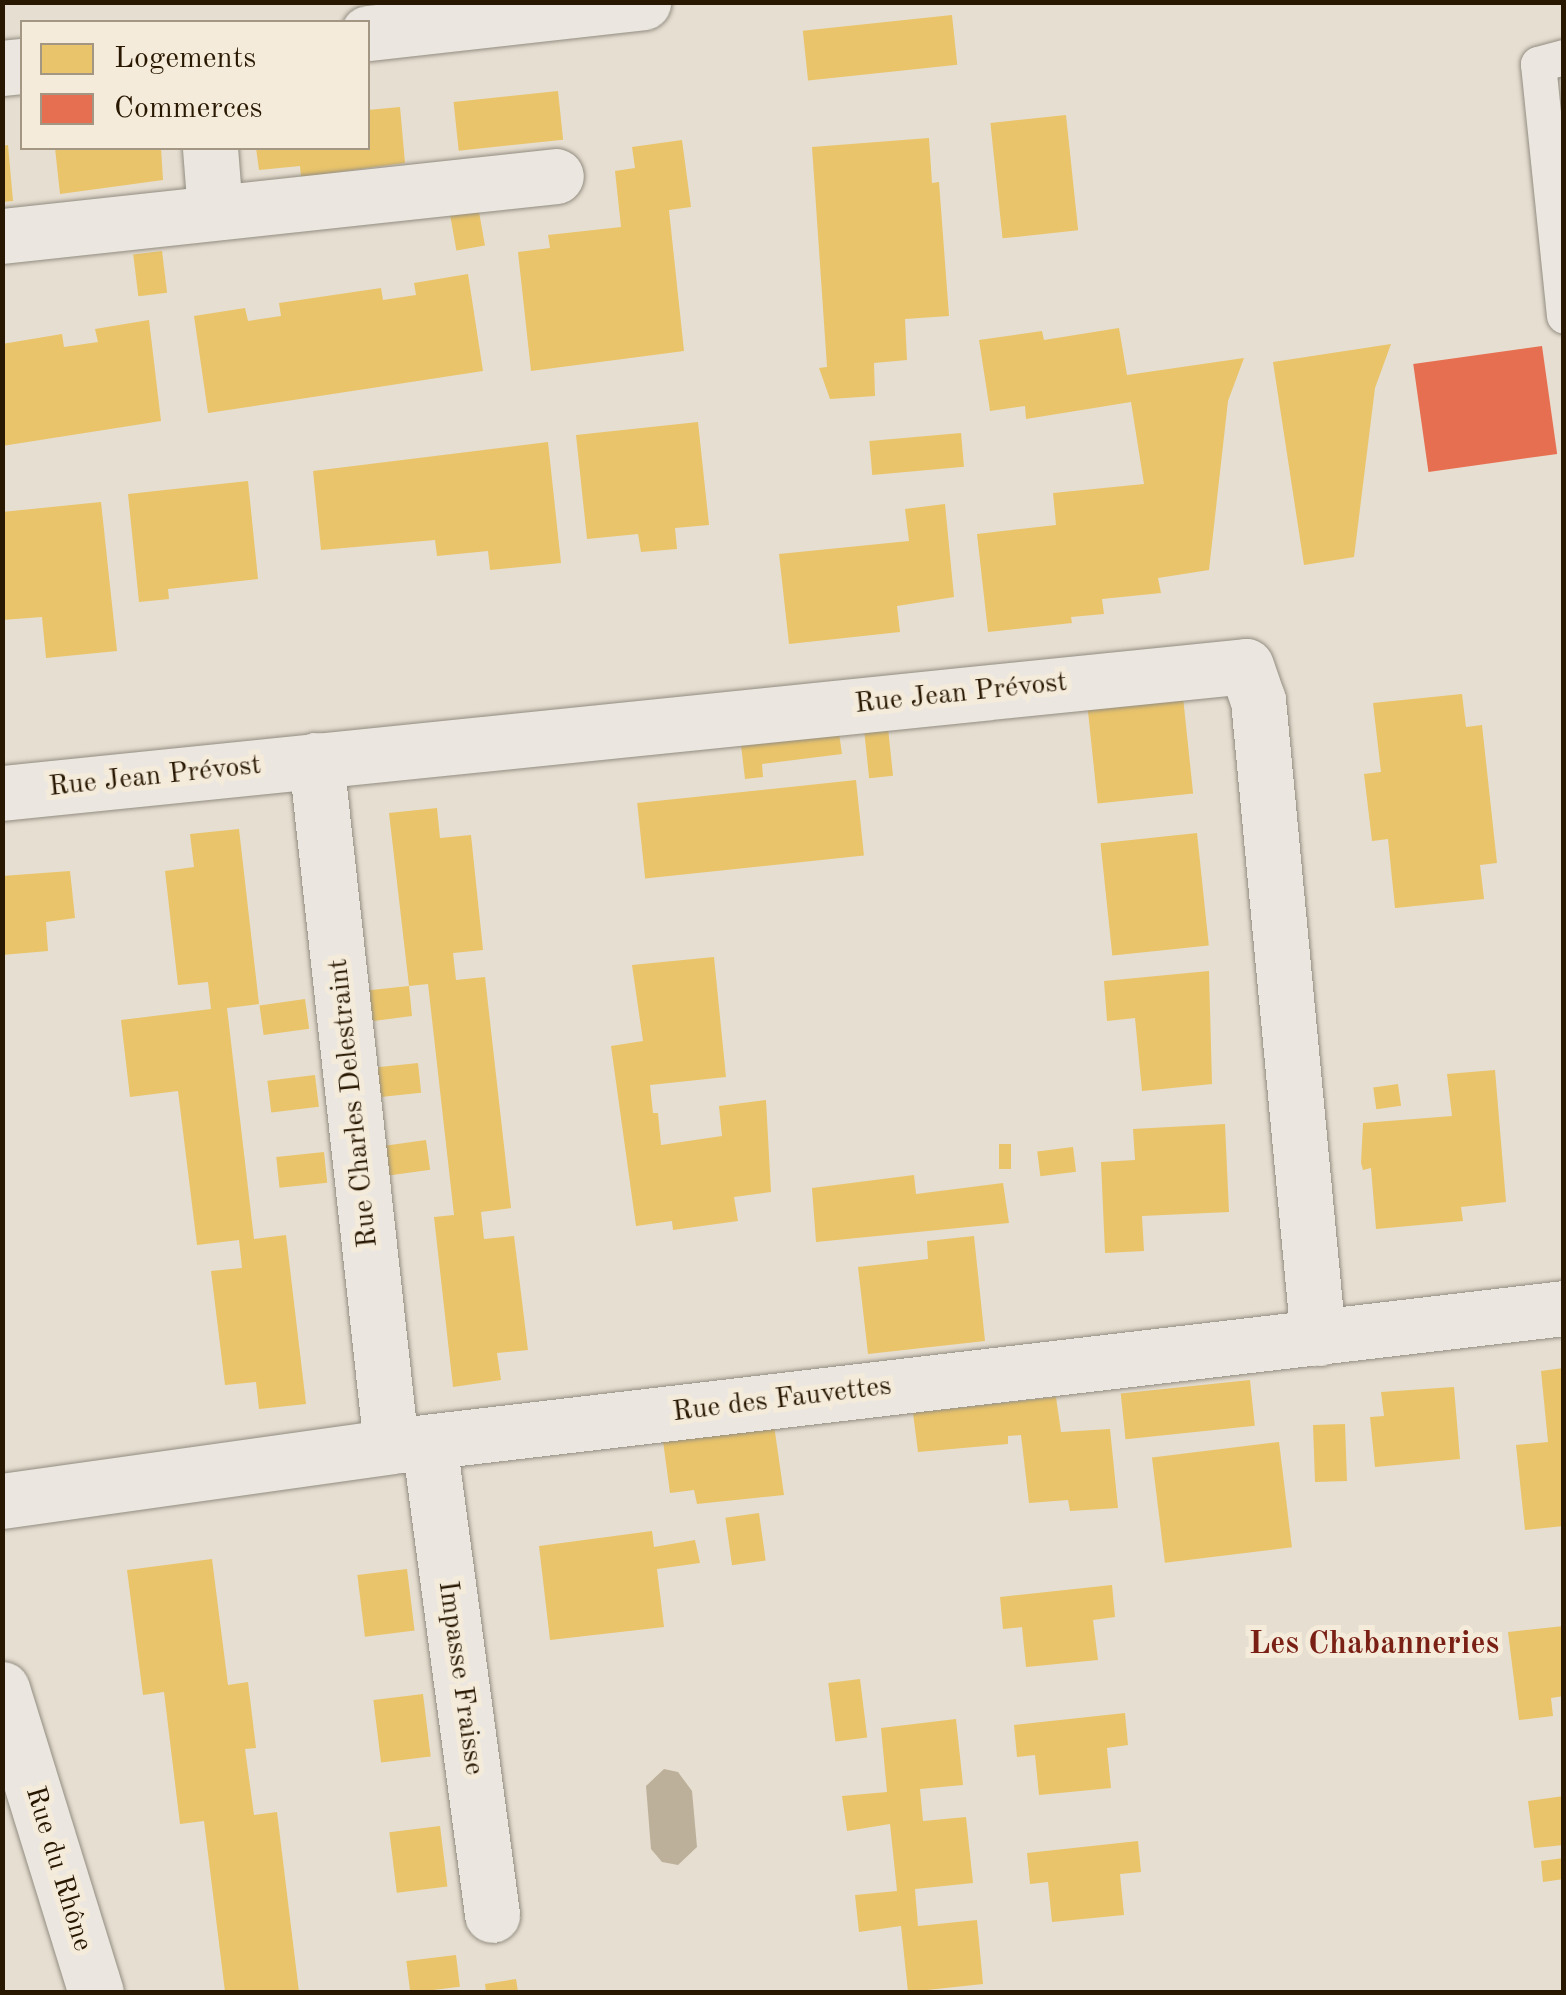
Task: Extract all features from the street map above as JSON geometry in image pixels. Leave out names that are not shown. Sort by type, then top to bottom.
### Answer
[{"type":"street","points":[[370,32],[644,2]]},
{"type":"street","points":[[210,150],[215,211]]},
{"type":"street","points":[[2,236],[556,176]]},
{"type":"street","name":"Rue Jean Prévost","points":[[2,793],[1246,666],[1258,700],[1318,1338]]},
{"type":"street","name":"Rue Charles Delestraint","points":[[316,760],[410,1444]]},
{"type":"street","name":"Rue des Fauvettes","points":[[2,1501],[410,1444],[1564,1308]]},
{"type":"street","name":"Impasse Fraisse","points":[[410,1444],[492,1915]]},
{"type":"street","name":"Rue du Rhône","points":[[2,1689],[96,1992]]},
{"type":"lane","points":[[1564,57],[1538,64],[1564,316]]},
{"type":"shaded area","points":[[664,1769],[678,1772],[692,1791],[697,1847],[678,1865],[662,1862],[651,1849],[646,1786]]},
{"type":"building: Logements","points":[[952,15],[957,65],[808,80],[803,31]]},
{"type":"building: Logements","points":[[558,91],[563,140],[459,151],[454,102]]},
{"type":"building: Logements","points":[[400,107],[405,163],[301,177],[300,166],[259,170],[256,150],[370,150],[370,110]]},
{"type":"building: Logements","points":[[1066,115],[1078,230],[1003,238],[990,123]]},
{"type":"building: Logements","points":[[929,138],[932,183],[939,182],[949,316],[905,319],[907,360],[874,363],[875,396],[830,399],[819,368],[827,367],[812,147]]},
{"type":"building: Logements","points":[[682,140],[691,207],[669,210],[684,351],[531,371],[518,252],[550,248],[548,235],[621,227],[615,171],[635,168],[632,147]]},
{"type":"building: Logements","points":[[8,145],[13,201],[2,202],[2,146]]},
{"type":"building: Logements","points":[[55,150],[161,150],[163,180],[60,194]]},
{"type":"building: Logements","points":[[478,206],[485,245],[456,250],[449,211]]},
{"type":"building: Logements","points":[[162,251],[167,293],[138,296],[133,255]]},
{"type":"building: Logements","points":[[468,274],[483,371],[208,413],[194,316],[245,308],[248,321],[281,316],[279,303],[381,288],[383,300],[416,295],[414,283]]},
{"type":"building: Logements","points":[[149,320],[161,421],[2,446],[2,344],[62,334],[64,347],[98,342],[95,329]]},
{"type":"building: Logements","points":[[1119,328],[1127,375],[1244,358],[1228,401],[1209,570],[1158,578],[1161,593],[1102,599],[1104,614],[1071,617],[1072,623],[988,632],[977,534],[1056,525],[1053,493],[1144,484],[1131,402],[1026,419],[1025,406],[990,411],[979,340],[1042,331],[1044,340]]},
{"type":"building: Logements","points":[[1391,344],[1375,388],[1354,557],[1304,565],[1273,362]]},
{"type":"building: Logements","points":[[698,422],[709,525],[675,528],[677,549],[641,552],[638,534],[587,539],[576,435]]},
{"type":"building: Logements","points":[[961,433],[964,467],[872,475],[869,441]]},
{"type":"building: Logements","points":[[548,442],[561,563],[490,570],[488,551],[437,556],[435,540],[321,550],[313,471]]},
{"type":"building: Logements","points":[[248,481],[258,579],[168,589],[169,599],[139,602],[128,494]]},
{"type":"building: Logements","points":[[101,502],[117,651],[46,658],[42,617],[2,620],[2,512]]},
{"type":"building: Logements","points":[[945,504],[954,597],[897,606],[900,632],[789,644],[779,554],[909,541],[905,509]]},
{"type":"building: Logements","points":[[1462,694],[1466,727],[1482,725],[1497,863],[1480,865],[1484,899],[1395,908],[1388,839],[1372,841],[1364,774],[1381,772],[1373,703]]},
{"type":"building: Logements","points":[[1183,697],[1193,793],[1098,804],[1088,707]]},
{"type":"building: Logements","points":[[888,728],[893,776],[869,778],[864,731]]},
{"type":"building: Logements","points":[[839,733],[842,754],[762,764],[763,777],[745,779],[741,745]]},
{"type":"building: Logements","points":[[856,780],[864,856],[645,879],[637,803]]},
{"type":"building: Logements","points":[[437,808],[440,838],[471,835],[483,950],[453,953],[456,980],[485,977],[511,1208],[481,1212],[484,1239],[514,1236],[528,1350],[497,1353],[501,1380],[453,1387],[434,1217],[454,1215],[428,984],[409,986],[389,813]]},
{"type":"building: Logements","points":[[239,829],[259,1004],[227,1008],[254,1239],[286,1235],[306,1404],[259,1409],[256,1382],[225,1385],[211,1271],[242,1268],[239,1240],[197,1245],[178,1091],[130,1097],[121,1020],[211,1009],[208,982],[178,985],[165,871],[194,867],[190,834]]},
{"type":"building: Logements","points":[[1197,833],[1209,945],[1112,956],[1101,843]]},
{"type":"building: Logements","points":[[70,871],[75,918],[46,922],[48,951],[2,955],[2,876]]},
{"type":"building: Logements","points":[[714,957],[726,1077],[650,1085],[653,1113],[658,1113],[661,1145],[722,1136],[719,1106],[766,1100],[771,1192],[734,1197],[738,1221],[673,1230],[672,1221],[636,1226],[611,1046],[643,1041],[632,965]]},
{"type":"building: Logements","points":[[1209,971],[1212,1084],[1142,1091],[1135,1018],[1107,1021],[1104,981]]},
{"type":"building: Logements","points":[[409,986],[412,1016],[366,1022],[362,991]]},
{"type":"building: Logements","points":[[305,999],[309,1029],[264,1035],[259,1005]]},
{"type":"building: Logements","points":[[418,1063],[421,1093],[373,1098],[370,1068]]},
{"type":"building: Logements","points":[[1495,1070],[1506,1202],[1461,1207],[1463,1221],[1376,1229],[1371,1168],[1363,1170],[1361,1163],[1363,1123],[1452,1116],[1447,1074]]},
{"type":"building: Logements","points":[[315,1075],[319,1107],[271,1113],[267,1081]]},
{"type":"building: Logements","points":[[1398,1084],[1401,1106],[1376,1109],[1373,1087]]},
{"type":"building: Logements","points":[[1225,1124],[1229,1212],[1142,1216],[1144,1251],[1105,1253],[1101,1162],[1135,1160],[1133,1129]]},
{"type":"building: Logements","points":[[426,1140],[430,1170],[384,1176],[379,1147]]},
{"type":"building: Logements","points":[[999,1144],[1011,1144],[1011,1169],[999,1169]]},
{"type":"building: Logements","points":[[1073,1147],[1076,1172],[1040,1176],[1037,1151]]},
{"type":"building: Logements","points":[[324,1152],[327,1183],[280,1188],[276,1157]]},
{"type":"building: Logements","points":[[914,1175],[916,1194],[1003,1183],[1009,1223],[816,1242],[812,1188]]},
{"type":"building: Logements","points":[[974,1236],[985,1341],[868,1354],[858,1267],[928,1259],[927,1241]]},
{"type":"building: Logements","points":[[1564,1368],[1564,1526],[1525,1530],[1516,1445],[1548,1442],[1541,1371]]},
{"type":"building: Logements","points":[[1250,1380],[1255,1426],[1126,1439],[1121,1394]]},
{"type":"building: Logements","points":[[1454,1387],[1460,1459],[1375,1467],[1370,1417],[1384,1416],[1381,1392]]},
{"type":"building: Logements","points":[[1056,1397],[1061,1432],[1110,1429],[1118,1508],[1070,1511],[1068,1500],[1029,1503],[1021,1435],[1008,1436],[1008,1444],[918,1452],[913,1413]]},
{"type":"building: Logements","points":[[1345,1424],[1347,1481],[1315,1482],[1313,1425]]},
{"type":"building: Logements","points":[[774,1425],[784,1495],[697,1504],[694,1490],[670,1493],[663,1441]]},
{"type":"building: Logements","points":[[1279,1442],[1292,1547],[1165,1563],[1152,1458]]},
{"type":"building: Logements","points":[[759,1513],[766,1561],[732,1565],[725,1518]]},
{"type":"building: Logements","points":[[652,1531],[654,1547],[695,1540],[700,1563],[657,1569],[664,1627],[550,1640],[539,1546]]},
{"type":"building: Logements","points":[[212,1559],[228,1685],[248,1682],[256,1748],[245,1749],[254,1815],[277,1812],[299,1992],[225,1992],[204,1821],[180,1824],[164,1692],[143,1695],[127,1570]]},
{"type":"building: Logements","points":[[407,1569],[415,1631],[365,1637],[357,1575]]},
{"type":"building: Logements","points":[[1112,1585],[1115,1617],[1093,1620],[1098,1660],[1026,1667],[1022,1627],[1003,1629],[1000,1597]]},
{"type":"building: Logements","points":[[1564,1626],[1564,1696],[1551,1698],[1553,1716],[1519,1720],[1508,1632]]},
{"type":"building: Logements","points":[[860,1679],[867,1738],[835,1741],[828,1683]]},
{"type":"building: Logements","points":[[423,1694],[431,1757],[381,1763],[373,1700]]},
{"type":"building: Logements","points":[[1125,1713],[1128,1745],[1107,1748],[1111,1788],[1039,1795],[1035,1755],[1017,1757],[1014,1725]]},
{"type":"building: Logements","points":[[956,1719],[963,1785],[920,1789],[923,1821],[966,1817],[973,1883],[915,1889],[918,1926],[977,1920],[983,1984],[908,1992],[901,1926],[859,1932],[855,1895],[897,1891],[890,1824],[847,1831],[842,1796],[887,1792],[881,1728]]},
{"type":"building: Logements","points":[[1564,1796],[1564,1845],[1534,1848],[1528,1801]]},
{"type":"building: Logements","points":[[440,1826],[447,1887],[397,1893],[389,1832]]},
{"type":"building: Logements","points":[[1138,1841],[1141,1872],[1120,1874],[1124,1915],[1052,1922],[1048,1882],[1030,1884],[1027,1853]]},
{"type":"building: Logements","points":[[1564,1858],[1564,1879],[1543,1882],[1541,1861]]},
{"type":"building: Logements","points":[[456,1955],[460,1987],[410,1992],[406,1961]]},
{"type":"building: Logements","points":[[516,1979],[518,1992],[486,1992],[485,1984]]},
{"type":"building: Commerces","points":[[1542,346],[1557,454],[1428,472],[1413,364]]},
{"type":"district","name":"Les Chabanneries","points":[[1374,1645]]}]
